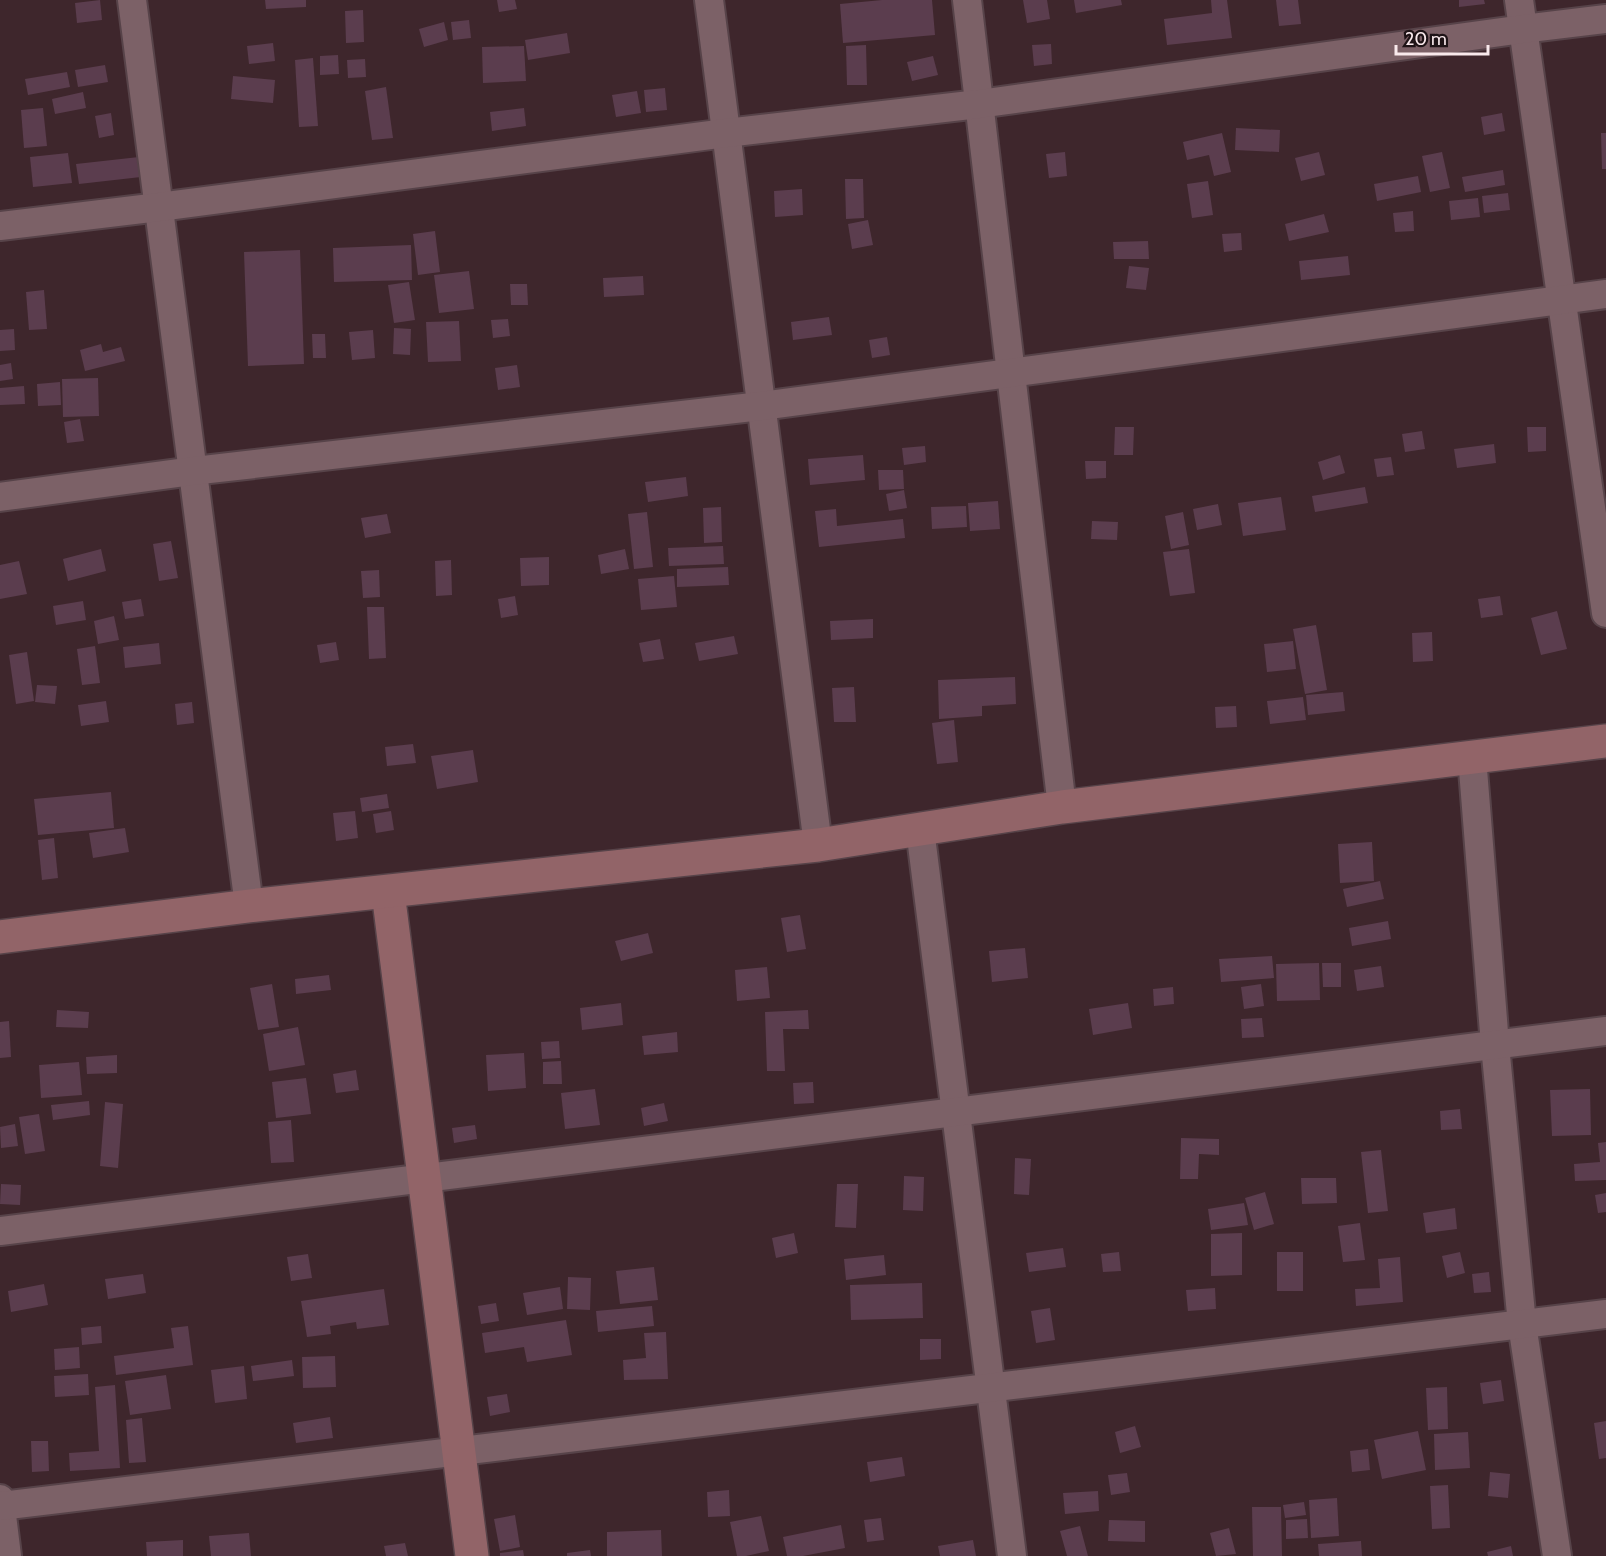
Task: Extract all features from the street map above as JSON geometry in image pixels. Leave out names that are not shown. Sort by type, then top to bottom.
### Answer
[{"type":"street","points":[[132,0],[249,906]]},
{"type":"street","points":[[708,0],[818,845]]},
{"type":"street","points":[[967,0],[1062,807]]},
{"type":"street","points":[[1519,0],[1606,613]]},
{"type":"street","points":[[0,225],[159,207],[726,133],[979,104],[1606,19]]},
{"type":"street","points":[[0,497],[193,471],[761,405],[1606,294]]},
{"type":"street","points":[[0,938],[249,906],[818,845],[1062,807],[1606,741]]},
{"type":"street","points":[[1472,757],[1495,1045],[1522,1324],[1557,1556]]},
{"type":"street","points":[[920,829],[1012,1556]]},
{"type":"street","points":[[388,892],[472,1556]]},
{"type":"street","points":[[0,1231],[1606,1031]]},
{"type":"street","points":[[0,1506],[1606,1314]]},
{"type":"street","points":[[0,1500],[7,1556]]},
{"type":"building","points":[[100,0],[102,20],[77,23],[75,3]]},
{"type":"building","points":[[265,0],[306,0],[306,7],[266,9]]},
{"type":"building","points":[[497,0],[515,0],[517,9],[499,12]]},
{"type":"building","points":[[882,0],[932,0],[935,35],[843,43],[840,4]]},
{"type":"building","points":[[1023,0],[1047,0],[1050,19],[1027,23]]},
{"type":"building","points":[[1074,0],[1121,0],[1122,5],[1076,13]]},
{"type":"building","points":[[1211,0],[1227,0],[1232,38],[1167,45],[1164,19],[1212,13]]},
{"type":"building","points":[[1276,0],[1298,0],[1301,24],[1279,26]]},
{"type":"building","points":[[1459,0],[1484,0],[1485,4],[1459,7]]},
{"type":"building","points":[[363,10],[364,42],[346,43],[345,11]]},
{"type":"building","points":[[469,20],[471,38],[453,40],[451,22]]},
{"type":"building","points":[[444,22],[448,40],[424,47],[419,29]]},
{"type":"building","points":[[567,33],[570,53],[528,60],[525,40]]},
{"type":"building","points":[[273,43],[275,61],[249,64],[247,46]]},
{"type":"building","points":[[1051,44],[1052,64],[1034,66],[1032,45]]},
{"type":"building","points":[[866,45],[867,85],[847,85],[846,46]]},
{"type":"building","points":[[524,46],[526,81],[483,83],[482,47]]},
{"type":"building","points":[[338,55],[339,74],[320,75],[320,56]]},
{"type":"building","points":[[933,56],[938,75],[912,81],[907,62]]},
{"type":"building","points":[[313,58],[318,126],[299,127],[295,60]]},
{"type":"building","points":[[365,59],[366,77],[348,78],[347,60]]},
{"type":"building","points":[[105,65],[108,82],[78,87],[75,70]]},
{"type":"building","points":[[67,72],[70,87],[28,95],[25,79]]},
{"type":"building","points":[[233,76],[275,80],[273,103],[231,99]]},
{"type":"building","points":[[386,87],[393,138],[372,140],[365,91]]},
{"type":"building","points":[[665,88],[667,110],[646,112],[644,90]]},
{"type":"building","points":[[637,91],[641,113],[616,117],[612,95]]},
{"type":"building","points":[[83,92],[86,108],[55,114],[52,99]]},
{"type":"building","points":[[43,108],[47,146],[24,148],[21,110]]},
{"type":"building","points":[[524,108],[526,126],[492,131],[490,112]]},
{"type":"building","points":[[111,113],[114,135],[99,138],[95,116]]},
{"type":"building","points":[[1502,113],[1505,131],[1484,135],[1481,117]]},
{"type":"building","points":[[1236,128],[1280,130],[1279,152],[1235,150]]},
{"type":"building","points":[[1222,133],[1231,172],[1214,176],[1209,155],[1187,160],[1183,142]]},
{"type":"building","points":[[1601,133],[1606,133],[1606,169],[1602,169]]},
{"type":"building","points":[[1065,152],[1067,176],[1049,178],[1046,154]]},
{"type":"building","points":[[1319,152],[1325,175],[1301,181],[1295,158]]},
{"type":"building","points":[[1442,152],[1450,188],[1430,192],[1422,156]]},
{"type":"building","points":[[68,153],[72,183],[33,187],[30,157]]},
{"type":"building","points":[[139,157],[141,177],[79,184],[76,164]]},
{"type":"building","points":[[1503,170],[1505,185],[1465,192],[1462,177]]},
{"type":"building","points":[[1418,176],[1421,192],[1377,201],[1374,184]]},
{"type":"building","points":[[845,179],[863,179],[864,218],[846,219]]},
{"type":"building","points":[[1208,181],[1213,215],[1192,218],[1187,184]]},
{"type":"building","points":[[802,189],[803,215],[775,217],[774,191]]},
{"type":"building","points":[[1508,193],[1510,210],[1484,213],[1482,196]]},
{"type":"building","points":[[1478,198],[1480,217],[1451,220],[1449,201]]},
{"type":"building","points":[[1413,211],[1414,231],[1395,232],[1393,213]]},
{"type":"building","points":[[1324,214],[1329,232],[1289,241],[1285,224]]},
{"type":"building","points":[[868,220],[873,245],[852,249],[848,224]]},
{"type":"building","points":[[435,231],[440,272],[418,275],[413,234]]},
{"type":"building","points":[[1241,233],[1242,250],[1224,252],[1222,234]]},
{"type":"building","points":[[1148,241],[1149,259],[1114,259],[1113,242]]},
{"type":"building","points":[[411,245],[412,280],[334,282],[333,248]]},
{"type":"building","points":[[300,250],[304,364],[248,366],[244,252]]},
{"type":"building","points":[[1348,256],[1350,275],[1301,280],[1299,261]]},
{"type":"building","points":[[1129,266],[1149,268],[1146,290],[1126,288]]},
{"type":"building","points":[[469,271],[474,309],[439,313],[434,275]]},
{"type":"building","points":[[643,276],[644,295],[604,297],[603,278]]},
{"type":"building","points":[[409,282],[415,320],[394,323],[388,285]]},
{"type":"building","points":[[510,284],[527,284],[528,305],[511,305]]},
{"type":"building","points":[[44,290],[47,329],[29,330],[26,292]]},
{"type":"building","points":[[829,317],[832,335],[793,340],[791,322]]},
{"type":"building","points":[[508,319],[510,336],[493,338],[491,320]]},
{"type":"building","points":[[459,321],[461,361],[428,362],[426,322]]},
{"type":"building","points":[[394,328],[411,329],[410,355],[393,354]]},
{"type":"building","points":[[14,329],[15,350],[0,351],[0,330]]},
{"type":"building","points":[[373,330],[375,358],[352,360],[349,332]]},
{"type":"building","points":[[312,334],[325,334],[326,358],[313,358]]},
{"type":"building","points":[[887,337],[890,355],[872,358],[869,340]]},
{"type":"building","points":[[101,344],[103,352],[121,347],[125,361],[85,371],[80,350]]},
{"type":"building","points":[[11,363],[13,379],[0,381],[0,365]]},
{"type":"building","points":[[517,365],[520,387],[498,390],[495,368]]},
{"type":"building","points":[[98,378],[99,416],[63,417],[62,379]]},
{"type":"building","points":[[60,382],[61,405],[38,406],[37,384]]},
{"type":"building","points":[[24,386],[25,404],[0,405],[0,388]]},
{"type":"building","points":[[80,419],[84,441],[67,443],[64,422]]},
{"type":"building","points":[[1115,427],[1134,427],[1133,455],[1114,455]]},
{"type":"building","points":[[1527,427],[1546,427],[1546,451],[1528,452]]},
{"type":"building","points":[[1422,431],[1425,449],[1405,452],[1402,434]]},
{"type":"building","points":[[1494,444],[1496,463],[1457,468],[1454,449]]},
{"type":"building","points":[[925,446],[926,462],[904,465],[902,448]]},
{"type":"building","points":[[863,455],[865,480],[810,485],[808,459]]},
{"type":"building","points":[[1340,455],[1345,473],[1323,480],[1318,462]]},
{"type":"building","points":[[1391,457],[1394,475],[1377,477],[1374,459]]},
{"type":"building","points":[[1085,461],[1106,461],[1106,478],[1086,479]]},
{"type":"building","points":[[878,470],[903,470],[904,489],[879,490]]},
{"type":"building","points":[[686,477],[688,496],[648,502],[645,482]]},
{"type":"building","points":[[1365,487],[1368,503],[1315,512],[1312,496]]},
{"type":"building","points":[[904,490],[907,508],[889,511],[886,494]]},
{"type":"building","points":[[1281,497],[1286,530],[1243,536],[1238,503]]},
{"type":"building","points":[[998,501],[1000,529],[970,531],[968,503]]},
{"type":"building","points":[[1218,504],[1222,525],[1197,530],[1193,509]]},
{"type":"building","points":[[966,506],[967,527],[932,529],[931,507]]},
{"type":"building","points":[[721,507],[722,542],[704,543],[703,508]]},
{"type":"building","points":[[836,509],[837,526],[903,519],[905,538],[819,547],[815,511]]},
{"type":"building","points":[[647,512],[653,567],[634,569],[628,514]]},
{"type":"building","points":[[1183,512],[1189,545],[1171,549],[1165,516]]},
{"type":"building","points":[[387,514],[391,533],[365,538],[361,518]]},
{"type":"building","points":[[1092,521],[1118,522],[1117,540],[1091,539]]},
{"type":"building","points":[[171,541],[178,578],[159,581],[153,544]]},
{"type":"building","points":[[723,546],[724,564],[669,566],[668,548]]},
{"type":"building","points":[[101,549],[106,571],[68,581],[63,559]]},
{"type":"building","points":[[625,549],[629,569],[601,574],[598,555]]},
{"type":"building","points":[[1189,549],[1195,593],[1170,596],[1163,552]]},
{"type":"building","points":[[549,557],[549,585],[521,586],[520,558]]},
{"type":"building","points":[[451,560],[452,595],[436,596],[435,561]]},
{"type":"building","points":[[19,561],[27,594],[0,599],[0,565]]},
{"type":"building","points":[[728,567],[729,585],[677,587],[677,569]]},
{"type":"building","points":[[379,570],[380,597],[363,598],[361,571]]},
{"type":"building","points":[[674,576],[677,607],[641,610],[638,579]]},
{"type":"building","points":[[515,596],[518,615],[501,618],[498,599]]},
{"type":"building","points":[[1500,596],[1503,615],[1481,618],[1478,599]]},
{"type":"building","points":[[141,599],[144,616],[125,619],[122,602]]},
{"type":"building","points":[[83,601],[86,620],[56,625],[53,606]]},
{"type":"building","points":[[367,607],[384,607],[386,658],[369,659]]},
{"type":"building","points":[[1557,611],[1567,649],[1541,655],[1531,618]]},
{"type":"building","points":[[114,616],[119,640],[98,644],[94,621]]},
{"type":"building","points":[[873,619],[873,638],[831,640],[830,621]]},
{"type":"building","points":[[1316,625],[1327,690],[1305,694],[1293,629]]},
{"type":"building","points":[[1432,632],[1433,661],[1413,662],[1412,633]]},
{"type":"building","points":[[734,636],[738,654],[699,661],[695,643]]},
{"type":"building","points":[[660,639],[664,659],[643,662],[639,643]]},
{"type":"building","points":[[1293,641],[1296,669],[1267,672],[1264,644]]},
{"type":"building","points":[[336,642],[339,660],[320,663],[317,645]]},
{"type":"building","points":[[159,643],[161,664],[125,668],[123,647]]},
{"type":"building","points":[[95,646],[100,683],[82,685],[77,649]]},
{"type":"building","points":[[27,652],[34,701],[16,704],[9,655]]},
{"type":"building","points":[[1015,677],[1016,704],[982,706],[982,716],[939,719],[938,680]]},
{"type":"building","points":[[37,685],[57,686],[55,704],[35,702]]},
{"type":"building","points":[[854,687],[856,722],[834,722],[832,688]]},
{"type":"building","points":[[1343,692],[1345,711],[1308,715],[1306,695]]},
{"type":"building","points":[[1303,697],[1306,720],[1270,724],[1267,701]]},
{"type":"building","points":[[106,701],[109,722],[81,726],[78,705]]},
{"type":"building","points":[[192,702],[194,723],[177,725],[175,704]]},
{"type":"building","points":[[1236,706],[1237,727],[1216,728],[1215,707]]},
{"type":"building","points":[[954,720],[958,762],[937,764],[932,723]]},
{"type":"building","points":[[413,744],[416,763],[387,766],[385,747]]},
{"type":"building","points":[[473,750],[478,782],[437,789],[431,756]]},
{"type":"building","points":[[111,792],[114,828],[38,835],[34,799]]},
{"type":"building","points":[[387,794],[389,808],[362,812],[360,798]]},
{"type":"building","points":[[355,811],[358,838],[336,841],[333,813]]},
{"type":"building","points":[[391,811],[394,830],[376,833],[373,814]]},
{"type":"building","points":[[125,828],[129,852],[93,858],[89,833]]},
{"type":"building","points":[[54,838],[58,878],[42,880],[38,840]]},
{"type":"building","points":[[1372,842],[1374,881],[1340,883],[1338,844]]},
{"type":"building","points":[[1380,881],[1384,899],[1347,907],[1343,889]]},
{"type":"building","points":[[800,915],[806,949],[787,952],[781,918]]},
{"type":"building","points":[[1388,921],[1391,939],[1352,946],[1349,928]]},
{"type":"building","points":[[648,933],[653,953],[621,961],[615,941]]},
{"type":"building","points":[[1025,948],[1028,978],[992,982],[989,951]]},
{"type":"building","points":[[1272,956],[1274,978],[1221,982],[1219,959]]},
{"type":"building","points":[[1319,963],[1320,1000],[1277,1001],[1276,964]]},
{"type":"building","points":[[1322,963],[1341,963],[1341,987],[1323,987]]},
{"type":"building","points":[[1381,966],[1384,987],[1357,991],[1354,970]]},
{"type":"building","points":[[767,967],[770,998],[737,1001],[735,970]]},
{"type":"building","points":[[329,975],[331,990],[296,994],[295,979]]},
{"type":"building","points":[[272,984],[279,1027],[258,1030],[250,988]]},
{"type":"building","points":[[1261,984],[1264,1006],[1244,1009],[1241,987]]},
{"type":"building","points":[[1173,987],[1174,1004],[1154,1006],[1153,989]]},
{"type":"building","points":[[621,1003],[623,1025],[582,1030],[580,1008]]},
{"type":"building","points":[[1128,1003],[1132,1028],[1093,1035],[1089,1009]]},
{"type":"building","points":[[57,1010],[89,1012],[88,1028],[56,1027]]},
{"type":"building","points":[[808,1010],[809,1029],[783,1029],[785,1071],[767,1071],[765,1012]]},
{"type":"building","points":[[1262,1018],[1264,1037],[1242,1038],[1241,1019]]},
{"type":"building","points":[[9,1021],[11,1057],[0,1058],[0,1022]]},
{"type":"building","points":[[298,1027],[305,1065],[269,1071],[263,1034]]},
{"type":"building","points":[[677,1032],[678,1052],[644,1055],[642,1036]]},
{"type":"building","points":[[559,1041],[560,1058],[542,1059],[541,1042]]},
{"type":"building","points":[[524,1053],[526,1088],[488,1091],[486,1055]]},
{"type":"building","points":[[117,1055],[117,1073],[87,1074],[86,1057]]},
{"type":"building","points":[[561,1061],[562,1084],[543,1084],[543,1062]]},
{"type":"building","points":[[79,1062],[82,1095],[41,1098],[39,1065]]},
{"type":"building","points":[[356,1070],[359,1090],[336,1093],[333,1074]]},
{"type":"building","points":[[306,1078],[311,1114],[276,1118],[272,1082]]},
{"type":"building","points":[[813,1082],[814,1103],[794,1104],[793,1083]]},
{"type":"building","points":[[595,1089],[600,1125],[565,1129],[561,1093]]},
{"type":"building","points":[[1590,1089],[1591,1135],[1552,1136],[1550,1090]]},
{"type":"building","points":[[89,1101],[90,1115],[53,1120],[51,1105]]},
{"type":"building","points":[[105,1102],[123,1104],[118,1168],[100,1166]]},
{"type":"building","points":[[664,1103],[668,1121],[644,1126],[641,1108]]},
{"type":"building","points":[[1460,1109],[1462,1129],[1441,1130],[1440,1111]]},
{"type":"building","points":[[39,1114],[45,1151],[25,1154],[19,1117]]},
{"type":"building","points":[[291,1120],[294,1162],[271,1163],[268,1122]]},
{"type":"building","points":[[15,1124],[18,1146],[1,1148],[0,1127]]},
{"type":"building","points":[[475,1125],[477,1139],[454,1143],[452,1128]]},
{"type":"building","points":[[1181,1138],[1219,1139],[1219,1155],[1199,1154],[1198,1179],[1180,1179]]},
{"type":"building","points":[[1606,1142],[1606,1180],[1575,1181],[1574,1164],[1600,1162],[1598,1143]]},
{"type":"building","points":[[1381,1150],[1388,1211],[1368,1213],[1361,1152]]},
{"type":"building","points":[[1015,1158],[1031,1159],[1029,1195],[1014,1194]]},
{"type":"building","points":[[904,1176],[924,1177],[923,1211],[903,1210]]},
{"type":"building","points":[[1301,1178],[1336,1178],[1337,1203],[1302,1204]]},
{"type":"building","points":[[1,1184],[21,1185],[20,1205],[0,1204]]},
{"type":"building","points":[[837,1184],[858,1184],[856,1228],[835,1227]]},
{"type":"building","points":[[1265,1192],[1274,1224],[1254,1230],[1245,1198]]},
{"type":"building","points":[[1606,1193],[1606,1212],[1598,1213],[1595,1195]]},
{"type":"building","points":[[1244,1203],[1248,1225],[1211,1230],[1208,1209]]},
{"type":"building","points":[[1455,1208],[1457,1229],[1426,1233],[1423,1213]]},
{"type":"building","points":[[1360,1223],[1365,1260],[1343,1262],[1338,1226]]},
{"type":"building","points":[[794,1233],[798,1253],[776,1258],[772,1238]]},
{"type":"building","points":[[1242,1233],[1242,1275],[1211,1276],[1211,1234]]},
{"type":"building","points":[[1063,1248],[1066,1267],[1029,1272],[1026,1253]]},
{"type":"building","points":[[1119,1252],[1121,1271],[1103,1272],[1101,1254]]},
{"type":"building","points":[[1277,1252],[1303,1252],[1303,1291],[1277,1291]]},
{"type":"building","points":[[1460,1252],[1465,1273],[1447,1278],[1442,1256]]},
{"type":"building","points":[[308,1254],[312,1278],[291,1281],[287,1257]]},
{"type":"building","points":[[884,1255],[886,1275],[846,1280],[844,1259]]},
{"type":"building","points":[[1400,1257],[1403,1302],[1356,1306],[1355,1289],[1380,1288],[1378,1259]]},
{"type":"building","points":[[654,1267],[658,1300],[620,1304],[616,1271]]},
{"type":"building","points":[[1489,1272],[1491,1292],[1474,1293],[1472,1274]]},
{"type":"building","points":[[143,1274],[146,1293],[108,1299],[105,1279]]},
{"type":"building","points":[[568,1277],[591,1278],[590,1310],[567,1309]]},
{"type":"building","points":[[922,1283],[923,1318],[851,1320],[850,1285]]},
{"type":"building","points":[[44,1284],[48,1305],[11,1312],[8,1291]]},
{"type":"building","points":[[560,1287],[563,1309],[527,1315],[523,1293]]},
{"type":"building","points":[[1215,1288],[1216,1309],[1188,1311],[1186,1290]]},
{"type":"building","points":[[384,1289],[389,1325],[357,1329],[356,1322],[330,1326],[331,1334],[307,1337],[301,1301]]},
{"type":"building","points":[[496,1303],[499,1321],[481,1324],[478,1306]]},
{"type":"building","points":[[652,1306],[654,1326],[598,1332],[596,1311]]},
{"type":"building","points":[[1050,1308],[1055,1340],[1036,1343],[1031,1311]]},
{"type":"building","points":[[566,1320],[572,1355],[527,1362],[524,1347],[485,1353],[482,1333]]},
{"type":"building","points":[[101,1326],[102,1343],[82,1345],[81,1328]]},
{"type":"building","points":[[188,1326],[193,1365],[116,1375],[114,1356],[174,1348],[171,1328]]},
{"type":"building","points":[[666,1332],[668,1379],[624,1380],[623,1360],[646,1358],[644,1333]]},
{"type":"building","points":[[920,1339],[941,1339],[941,1359],[920,1360]]},
{"type":"building","points":[[79,1347],[80,1368],[55,1370],[54,1349]]},
{"type":"building","points":[[335,1356],[336,1387],[303,1388],[302,1357]]},
{"type":"building","points":[[292,1360],[294,1376],[253,1381],[251,1366]]},
{"type":"building","points":[[244,1366],[247,1399],[215,1403],[211,1370]]},
{"type":"building","points":[[88,1374],[89,1395],[55,1397],[54,1376]]},
{"type":"building","points":[[166,1375],[171,1409],[130,1415],[125,1381]]},
{"type":"building","points":[[1501,1380],[1504,1401],[1483,1404],[1480,1383]]},
{"type":"building","points":[[115,1385],[120,1468],[70,1471],[69,1453],[99,1451],[95,1387]]},
{"type":"building","points":[[1447,1387],[1448,1429],[1428,1430],[1426,1388]]},
{"type":"building","points":[[507,1394],[510,1412],[490,1416],[487,1397]]},
{"type":"building","points":[[330,1417],[333,1438],[296,1443],[293,1423]]},
{"type":"building","points":[[142,1418],[146,1462],[129,1463],[126,1420]]},
{"type":"building","points":[[1606,1421],[1606,1458],[1599,1459],[1594,1423]]},
{"type":"building","points":[[1135,1426],[1141,1447],[1120,1453],[1115,1432]]},
{"type":"building","points":[[1418,1431],[1426,1470],[1382,1479],[1374,1440]]},
{"type":"building","points":[[1468,1432],[1470,1468],[1435,1470],[1434,1434]]},
{"type":"building","points":[[31,1441],[48,1441],[49,1471],[32,1472]]},
{"type":"building","points":[[1368,1449],[1370,1470],[1352,1472],[1350,1451]]},
{"type":"building","points":[[902,1457],[905,1476],[870,1482],[867,1462]]},
{"type":"building","points":[[1490,1472],[1510,1474],[1508,1498],[1488,1496]]},
{"type":"building","points":[[1127,1473],[1130,1492],[1111,1495],[1108,1475]]},
{"type":"building","points":[[1448,1485],[1450,1528],[1432,1529],[1430,1486]]},
{"type":"building","points":[[729,1490],[730,1516],[708,1517],[707,1492]]},
{"type":"building","points":[[1098,1491],[1099,1511],[1065,1514],[1063,1493]]},
{"type":"building","points":[[1337,1498],[1339,1536],[1311,1538],[1309,1500]]},
{"type":"building","points":[[1304,1502],[1306,1515],[1285,1518],[1283,1505]]},
{"type":"building","points":[[1252,1507],[1281,1507],[1282,1556],[1253,1556]]},
{"type":"building","points":[[515,1515],[520,1547],[500,1551],[494,1519]]},
{"type":"building","points":[[761,1516],[769,1551],[737,1556],[730,1522]]},
{"type":"building","points":[[881,1518],[884,1540],[867,1542],[864,1520]]},
{"type":"building","points":[[1307,1519],[1308,1538],[1286,1539],[1286,1520]]},
{"type":"building","points":[[1109,1520],[1145,1521],[1145,1542],[1108,1541]]},
{"type":"building","points":[[841,1525],[845,1548],[803,1556],[787,1556],[783,1537]]},
{"type":"building","points":[[1080,1526],[1088,1556],[1067,1556],[1060,1531]]},
{"type":"building","points":[[1229,1528],[1236,1554],[1216,1556],[1210,1533]]},
{"type":"building","points":[[661,1530],[662,1556],[607,1556],[607,1532]]},
{"type":"building","points":[[249,1533],[251,1556],[211,1556],[209,1536]]},
{"type":"building","points":[[183,1540],[183,1556],[147,1556],[146,1542]]},
{"type":"building","points":[[973,1540],[976,1556],[940,1556],[938,1546]]},
{"type":"building","points":[[1361,1541],[1362,1556],[1319,1556],[1318,1544]]},
{"type":"building","points":[[405,1543],[408,1556],[386,1556],[384,1546]]},
{"type":"building","points":[[1511,1546],[1513,1556],[1488,1556],[1487,1552]]},
{"type":"building","points":[[523,1550],[524,1556],[500,1556],[500,1553]]},
{"type":"building","points":[[590,1550],[591,1556],[567,1556],[567,1553]]}]
